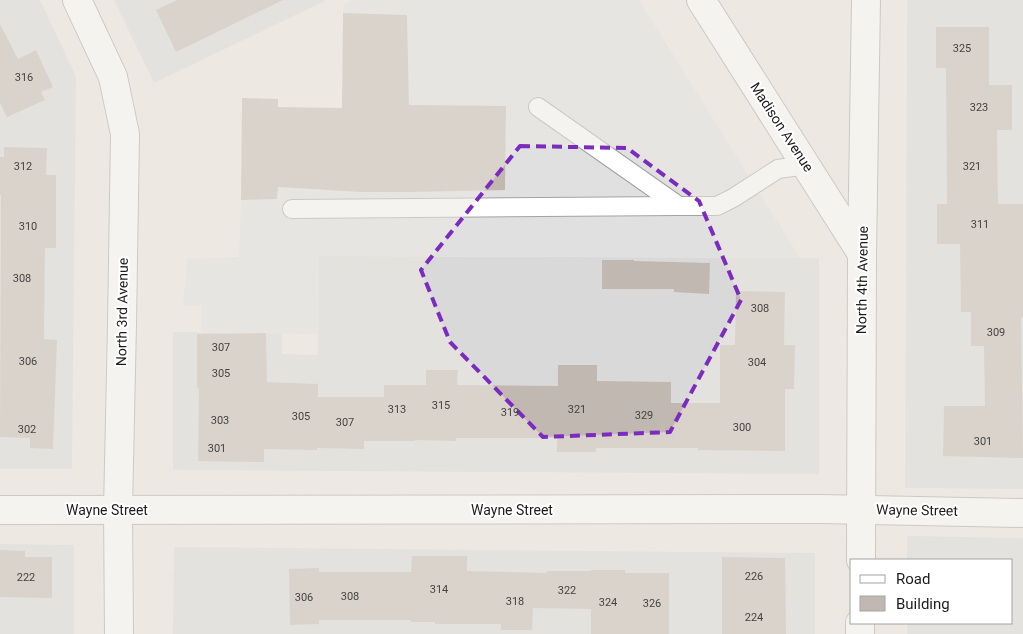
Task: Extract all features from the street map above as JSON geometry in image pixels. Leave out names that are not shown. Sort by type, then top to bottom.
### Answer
[{"type":"street","name":"North 3rd Avenue","points":[[77,0],[113,77],[124,134],[118,510],[119,634]]},
{"type":"street","name":"Madison Avenue","points":[[700,0],[862,254]]},
{"type":"street","name":"North 4th Avenue","points":[[861,559],[862,254],[866,0]]},
{"type":"street","name":"Wayne Street","points":[[0,510],[861,510],[1023,512]]},
{"type":"lane","points":[[538,107],[679,206]]},
{"type":"lane","points":[[292,209],[717,206],[734,198],[778,169],[806,165]]},
{"type":"highlighted area","points":[[520,146],[627,148],[699,201],[741,300],[670,432],[543,437],[450,342],[421,270]]},
{"type":"shaded area","points":[[0,0],[40,0],[76,79],[72,469],[0,469]]},
{"type":"shaded area","points":[[114,0],[327,0],[154,83]]},
{"type":"shaded area","points":[[352,0],[639,0],[800,258],[319,256],[318,334],[201,333],[201,306],[183,306],[187,259],[239,257],[241,200],[277,199],[278,187],[505,190],[505,107],[409,105],[407,15],[343,13],[344,4]]},
{"type":"shaded area","points":[[907,0],[1023,0],[1023,489],[905,488]]},
{"type":"shaded area","points":[[319,256],[819,258],[819,474],[173,470],[173,332],[282,333],[282,354],[318,355]]},
{"type":"shaded area","points":[[907,536],[1023,538],[1023,634],[907,634],[907,624],[1013,624],[1013,559],[907,559]]},
{"type":"shaded area","points":[[0,544],[74,545],[74,634],[0,634]]},
{"type":"shaded area","points":[[174,547],[815,553],[815,634],[173,634]]},
{"type":"building","points":[[177,0],[283,0],[176,52],[156,10]]},
{"type":"building","points":[[343,13],[407,15],[409,105],[506,106],[505,190],[361,192],[278,187],[277,199],[241,200],[242,98],[278,99],[278,107],[342,108]]},
{"type":"building","points":[[0,24],[18,59],[36,50],[53,87],[41,92],[45,100],[7,117],[0,103]]},
{"type":"building","points":[[936,27],[989,27],[989,85],[1012,85],[1012,130],[997,130],[998,204],[1023,204],[1023,317],[1021,318],[1023,458],[943,456],[944,406],[985,406],[984,346],[971,346],[971,312],[961,312],[960,244],[937,244],[937,204],[947,204],[946,68],[936,68]]},
{"type":"building","points":[[4,147],[47,148],[46,175],[56,175],[56,248],[45,248],[44,339],[57,340],[53,449],[30,448],[30,438],[0,437],[0,157],[4,157]]},
{"type":"building","points":[[602,260],[710,263],[709,294],[674,292],[674,289],[602,289]]},
{"type":"building","points":[[736,291],[785,292],[784,345],[795,345],[794,389],[785,389],[785,451],[698,450],[698,448],[596,448],[596,452],[557,452],[557,438],[456,438],[456,441],[364,441],[364,449],[264,449],[264,462],[198,461],[199,388],[197,388],[197,334],[266,333],[267,382],[318,384],[318,397],[384,397],[384,385],[426,385],[426,370],[458,370],[457,385],[558,386],[558,365],[597,365],[597,381],[671,382],[671,403],[720,403],[720,345],[735,345]]},
{"type":"building","points":[[0,550],[25,551],[25,557],[52,557],[52,598],[0,597]]},
{"type":"building","points":[[412,556],[467,556],[467,571],[547,573],[547,571],[625,570],[625,573],[669,573],[669,634],[591,634],[591,609],[533,608],[532,630],[501,630],[501,624],[435,624],[435,622],[411,622],[411,620],[319,620],[319,624],[290,625],[289,569],[319,568],[319,572],[411,572]]},
{"type":"building","points":[[722,557],[785,558],[786,634],[722,634]]}]
